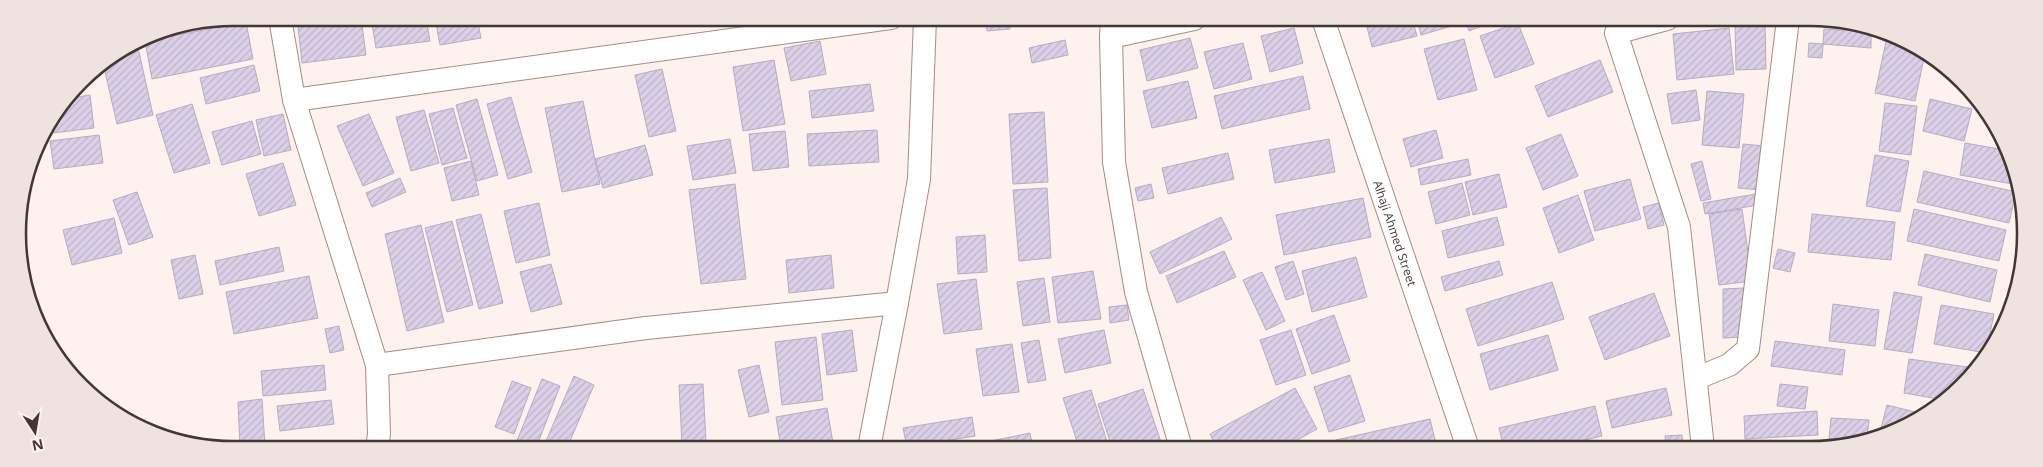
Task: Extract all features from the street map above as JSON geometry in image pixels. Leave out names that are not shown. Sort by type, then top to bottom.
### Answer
[{"type":"street","points":[[281,26],[294,100],[377,366],[378,441]]},
{"type":"street","points":[[294,100],[833,26]]},
{"type":"street","points":[[870,441],[919,179],[925,26]]},
{"type":"street","points":[[1129,26],[1111,28],[1114,162],[1136,292],[1179,441]]},
{"type":"street","name":"Alhaji Ahmed Street","points":[[1325,26],[1466,441]]},
{"type":"street","points":[[1613,26],[1679,228],[1703,441]]},
{"type":"street","points":[[1697,378],[1729,365],[1748,349],[1787,26]]},
{"type":"street","points":[[377,366],[646,328],[897,303]]},
{"type":"building","points":[[247,26],[253,59],[152,79],[146,46],[168,37],[219,27]]},
{"type":"building","points":[[298,26],[362,26],[366,55],[302,63]]},
{"type":"building","points":[[372,26],[427,26],[430,41],[376,48]]},
{"type":"building","points":[[436,26],[479,26],[481,38],[440,45]]},
{"type":"building","points":[[987,26],[1010,26],[1010,29],[987,31]]},
{"type":"building","points":[[1367,26],[1414,26],[1417,36],[1372,47]]},
{"type":"building","points":[[1419,26],[1452,26],[1421,35]]},
{"type":"building","points":[[1467,26],[1482,26],[1469,31]]},
{"type":"building","points":[[1509,26],[1519,26],[1534,64],[1495,78],[1480,36]]},
{"type":"building","points":[[1735,26],[1765,26],[1766,69],[1736,70]]},
{"type":"building","points":[[1294,28],[1303,63],[1270,72],[1261,36]]},
{"type":"building","points":[[1729,28],[1734,74],[1677,80],[1673,34]]},
{"type":"building","points":[[1824,29],[1854,31],[1871,35],[1871,48],[1823,44]]},
{"type":"building","points":[[1190,38],[1198,68],[1147,81],[1140,50]]},
{"type":"building","points":[[1464,39],[1477,90],[1438,100],[1424,49]]},
{"type":"building","points":[[1065,40],[1068,55],[1032,63],[1029,48]]},
{"type":"building","points":[[820,41],[826,74],[791,81],[784,48]]},
{"type":"building","points":[[1886,41],[1924,60],[1915,101],[1875,93]]},
{"type":"building","points":[[1243,43],[1252,79],[1214,89],[1204,52]]},
{"type":"building","points":[[1809,43],[1823,44],[1822,58],[1808,57]]},
{"type":"building","points":[[138,50],[153,115],[117,124],[105,71]]},
{"type":"building","points":[[774,60],[785,124],[743,131],[733,67]]},
{"type":"building","points":[[1600,60],[1613,92],[1548,117],[1535,86]]},
{"type":"building","points":[[254,65],[260,91],[206,104],[200,78]]},
{"type":"building","points":[[662,69],[676,131],[649,137],[635,75]]},
{"type":"building","points":[[1303,76],[1310,109],[1222,129],[1214,96]]},
{"type":"building","points":[[1188,81],[1197,118],[1152,128],[1143,91]]},
{"type":"building","points":[[870,84],[874,111],[812,118],[809,91]]},
{"type":"building","points":[[1696,90],[1700,120],[1672,124],[1667,94]]},
{"type":"building","points":[[1707,91],[1744,94],[1739,148],[1702,145]]},
{"type":"building","points":[[90,95],[94,128],[53,133],[61,118],[78,97]]},
{"type":"building","points":[[511,97],[532,172],[508,179],[487,104]]},
{"type":"building","points":[[477,99],[498,175],[477,181],[456,105]]},
{"type":"building","points":[[1930,99],[1972,109],[1964,141],[1923,131]]},
{"type":"building","points":[[583,101],[600,184],[562,192],[545,108]]},
{"type":"building","points":[[1885,103],[1917,106],[1911,155],[1879,151]]},
{"type":"building","points":[[192,104],[210,163],[174,173],[156,115]]},
{"type":"building","points":[[453,108],[467,158],[442,165],[429,114]]},
{"type":"building","points":[[424,110],[439,163],[411,171],[396,117]]},
{"type":"building","points":[[1044,112],[1048,182],[1013,184],[1009,114]]},
{"type":"building","points":[[283,114],[291,150],[264,156],[256,120]]},
{"type":"building","points":[[369,114],[394,173],[363,186],[337,126]]},
{"type":"building","points":[[252,121],[261,154],[222,165],[212,132]]},
{"type":"building","points":[[877,130],[879,162],[809,166],[807,134]]},
{"type":"building","points":[[1436,130],[1443,158],[1411,167],[1403,139]]},
{"type":"building","points":[[785,131],[789,167],[753,171],[749,134]]},
{"type":"building","points":[[1561,134],[1578,176],[1543,190],[1526,148]]},
{"type":"building","points":[[99,135],[103,163],[54,169],[50,141]]},
{"type":"building","points":[[730,139],[736,173],[693,180],[687,146]]},
{"type":"building","points":[[1329,139],[1335,172],[1275,183],[1269,150]]},
{"type":"building","points":[[1965,143],[1998,149],[2011,184],[1960,175]]},
{"type":"building","points":[[1743,144],[1764,146],[1760,190],[1738,188]]},
{"type":"building","points":[[645,145],[653,175],[603,188],[595,159]]},
{"type":"building","points":[[1228,153],[1234,179],[1168,194],[1162,168]]},
{"type":"building","points":[[1875,155],[1909,161],[1900,212],[1866,206]]},
{"type":"building","points":[[1468,159],[1471,175],[1421,185],[1418,169]]},
{"type":"building","points":[[471,161],[479,195],[452,201],[444,168]]},
{"type":"building","points":[[1702,161],[1711,199],[1701,201],[1691,164]]},
{"type":"building","points":[[283,163],[296,205],[259,216],[246,174]]},
{"type":"building","points":[[1924,171],[2013,191],[2014,200],[2009,223],[1917,202]]},
{"type":"building","points":[[1499,174],[1507,207],[1473,215],[1465,182]]},
{"type":"building","points":[[400,178],[406,192],[372,207],[366,193]]},
{"type":"building","points":[[1630,179],[1641,219],[1595,231],[1584,191]]},
{"type":"building","points":[[1462,183],[1470,215],[1436,224],[1428,192]]},
{"type":"building","points":[[735,184],[746,279],[701,284],[689,190]]},
{"type":"building","points":[[1151,184],[1154,198],[1138,201],[1135,188]]},
{"type":"building","points":[[1047,188],[1051,258],[1019,261],[1013,190]]},
{"type":"building","points":[[137,192],[153,237],[129,245],[113,200]]},
{"type":"building","points":[[1756,194],[1758,205],[1705,214],[1703,203]]},
{"type":"building","points":[[1578,195],[1594,240],[1559,253],[1543,208]]},
{"type":"building","points":[[1363,198],[1371,237],[1284,255],[1276,215]]},
{"type":"building","points":[[539,203],[550,255],[516,263],[504,211]]},
{"type":"building","points":[[1659,203],[1664,225],[1648,229],[1643,207]]},
{"type":"building","points":[[1742,209],[1752,281],[1719,285],[1709,214]]},
{"type":"building","points":[[1914,209],[2006,230],[1999,261],[1907,241]]},
{"type":"building","points":[[481,214],[503,303],[479,309],[456,220]]},
{"type":"building","points":[[1812,214],[1895,222],[1891,260],[1808,252]]},
{"type":"building","points":[[1221,217],[1232,239],[1160,274],[1150,252]]},
{"type":"building","points":[[1497,217],[1504,245],[1448,258],[1442,231]]},
{"type":"building","points":[[114,218],[122,253],[72,265],[63,230]]},
{"type":"building","points":[[452,221],[473,305],[447,312],[425,228]]},
{"type":"building","points":[[421,225],[444,322],[407,331],[385,234]]},
{"type":"building","points":[[985,235],[987,272],[958,274],[956,237]]},
{"type":"building","points":[[279,247],[284,271],[220,285],[215,261]]},
{"type":"building","points":[[1778,249],[1795,253],[1790,272],[1773,268]]},
{"type":"building","points":[[1224,251],[1236,277],[1177,303],[1166,276]]},
{"type":"building","points":[[1925,254],[1997,270],[1990,302],[1918,285]]},
{"type":"building","points":[[195,255],[203,294],[179,299],[171,260]]},
{"type":"building","points":[[831,255],[834,288],[789,293],[786,260]]},
{"type":"building","points":[[1356,257],[1367,297],[1312,312],[1302,271]]},
{"type":"building","points":[[1293,261],[1304,294],[1286,300],[1275,267]]},
{"type":"building","points":[[1499,261],[1503,275],[1445,291],[1441,277]]},
{"type":"building","points":[[551,264],[562,304],[531,312],[520,272]]},
{"type":"building","points":[[1093,271],[1101,319],[1058,323],[1052,277]]},
{"type":"building","points":[[1262,272],[1285,321],[1266,330],[1243,280]]},
{"type":"building","points":[[309,276],[318,318],[234,334],[226,292]]},
{"type":"building","points":[[1044,278],[1050,322],[1023,326],[1017,282]]},
{"type":"building","points":[[976,279],[982,329],[944,334],[937,284]]},
{"type":"building","points":[[1552,282],[1564,319],[1478,346],[1466,309]]},
{"type":"building","points":[[1744,288],[1745,337],[1723,338],[1723,289]]},
{"type":"building","points":[[1894,292],[1922,297],[1912,353],[1884,349]]},
{"type":"building","points":[[1654,293],[1670,336],[1605,360],[1589,317]]},
{"type":"building","points":[[1833,304],[1879,310],[1875,346],[1829,341]]},
{"type":"building","points":[[1127,305],[1129,320],[1110,323],[1109,307]]},
{"type":"building","points":[[1941,305],[1994,314],[1989,336],[1980,352],[1934,344]]},
{"type":"building","points":[[1334,315],[1350,361],[1312,374],[1296,329]]},
{"type":"building","points":[[339,326],[344,350],[330,353],[325,329]]},
{"type":"building","points":[[852,330],[857,371],[827,375],[822,334]]},
{"type":"building","points":[[1104,330],[1111,363],[1065,373],[1058,339]]},
{"type":"building","points":[[1291,330],[1306,375],[1276,385],[1260,340]]},
{"type":"building","points":[[1548,335],[1558,370],[1490,390],[1480,354]]},
{"type":"building","points":[[816,337],[823,400],[782,405],[775,342]]},
{"type":"building","points":[[1039,340],[1046,380],[1028,383],[1021,343]]},
{"type":"building","points":[[1775,341],[1845,350],[1842,375],[1771,366]]},
{"type":"building","points":[[1012,344],[1019,392],[983,396],[976,349]]},
{"type":"building","points":[[1909,359],[1968,367],[1935,398],[1904,393]]},
{"type":"building","points":[[324,365],[326,390],[263,396],[261,371]]},
{"type":"building","points":[[759,365],[769,412],[749,417],[738,370]]},
{"type":"building","points":[[1350,375],[1365,421],[1329,432],[1314,387]]},
{"type":"building","points":[[574,376],[594,385],[570,441],[546,441]]},
{"type":"building","points":[[542,379],[560,386],[539,441],[517,441]]},
{"type":"building","points":[[512,381],[531,388],[514,434],[495,427]]},
{"type":"building","points":[[703,384],[706,441],[682,441],[679,385]]},
{"type":"building","points":[[1780,384],[1808,387],[1805,409],[1777,406]]},
{"type":"building","points":[[1295,388],[1317,429],[1296,441],[1214,441],[1210,434]]},
{"type":"building","points":[[1666,388],[1672,415],[1612,428],[1606,401]]},
{"type":"building","points":[[1143,389],[1161,441],[1110,441],[1098,404]]},
{"type":"building","points":[[1091,390],[1107,441],[1077,441],[1063,398]]},
{"type":"building","points":[[262,399],[265,441],[240,441],[238,402]]},
{"type":"building","points":[[331,400],[334,424],[280,431],[277,406]]},
{"type":"building","points":[[1887,405],[1915,412],[1889,425],[1881,428]]},
{"type":"building","points":[[1595,406],[1602,436],[1581,441],[1502,441],[1499,428]]},
{"type":"building","points":[[827,408],[833,441],[780,441],[776,417]]},
{"type":"building","points":[[1817,411],[1818,435],[1745,439],[1744,416]]},
{"type":"building","points":[[972,417],[975,436],[944,441],[906,441],[903,428]]},
{"type":"building","points":[[1831,418],[1869,420],[1868,433],[1829,439]]},
{"type":"building","points":[[1430,419],[1435,441],[1336,441]]},
{"type":"building","points":[[1030,433],[1032,441],[991,441]]},
{"type":"building","points":[[1682,435],[1682,441],[1665,441],[1665,436]]}]
